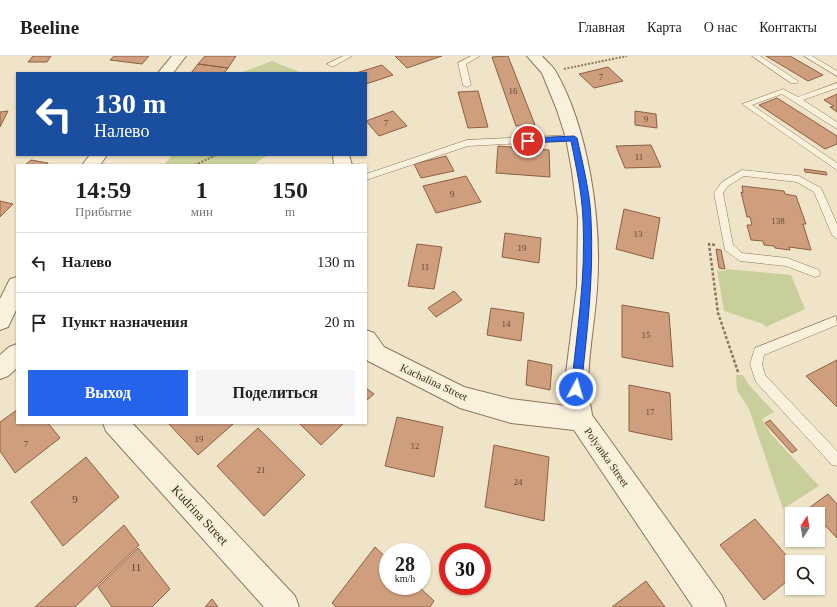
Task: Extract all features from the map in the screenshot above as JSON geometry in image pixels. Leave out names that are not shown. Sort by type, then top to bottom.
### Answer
[{"type":"street","points":[[167,72],[179,56]]},
{"type":"street","name":"Polyanka Street","points":[[534,56],[549,72],[565,110],[574,138],[581,171],[587,218],[587,286],[576,389],[581,419],[711,607]]},
{"type":"street","points":[[92,164],[98,156]]},
{"type":"street","points":[[0,321],[16,287]]},
{"type":"street","name":"Kachalina Street","points":[[367,341],[376,354],[460,397],[511,411],[581,419]]},
{"type":"street","points":[[0,351],[16,353]]},
{"type":"street","points":[[0,369],[16,354]]},
{"type":"street","name":"Kudrina Street","points":[[116,424],[284,607]]},
{"type":"lane","points":[[331,64],[349,56]]},
{"type":"lane","points":[[467,85],[462,63],[477,56]]},
{"type":"lane","points":[[755,56],[794,81]]},
{"type":"lane","points":[[807,56],[837,74]]},
{"type":"lane","points":[[826,67],[837,63]]},
{"type":"lane","points":[[797,100],[837,85]]},
{"type":"lane","points":[[837,126],[783,91],[746,104],[837,166]]},
{"type":"lane","points":[[367,177],[467,144],[574,138]]},
{"type":"lane","points":[[815,273],[787,262],[740,257],[728,247],[718,193],[725,184],[742,173],[799,178],[818,190],[837,235]]},
{"type":"lane","points":[[836,321],[759,352],[756,364],[760,378],[837,460]]},
{"type":"path","points":[[549,72],[627,56]]},
{"type":"path","points":[[197,164],[214,156]]},
{"type":"path","points":[[728,247],[709,244],[718,313],[738,372]]},
{"type":"green space","points":[[272,61],[300,72],[243,72]]},
{"type":"green space","points":[[171,156],[266,156],[254,164],[165,164]]},
{"type":"green space","points":[[726,269],[791,275],[805,309],[766,327],[763,324],[724,311],[717,270],[726,271]]},
{"type":"green space","points":[[736,375],[743,375],[749,385],[774,412],[762,419],[770,433],[819,486],[783,509],[749,409],[737,390]]},
{"type":"building","points":[[33,56],[51,56],[47,62],[28,62]]},
{"type":"building","points":[[114,56],[149,56],[142,64],[110,60]]},
{"type":"building","points":[[205,56],[236,56],[228,68],[198,64]]},
{"type":"building","points":[[395,56],[442,56],[407,68]]},
{"type":"building","points":[[508,56],[535,125],[516,126],[492,57]]},
{"type":"building","points":[[766,56],[790,56],[823,75],[808,81]]},
{"type":"building","points":[[198,64],[228,68],[225,72],[192,72]]},
{"type":"building","points":[[382,65],[393,75],[367,84],[367,72],[359,72]]},
{"type":"building","points":[[608,67],[623,81],[594,88],[579,74]]},
{"type":"building","points":[[478,91],[488,127],[468,128],[458,92]]},
{"type":"building","points":[[837,94],[837,112],[830,107],[834,106],[824,100]]},
{"type":"building","points":[[777,98],[837,136],[837,144],[825,149],[759,105]]},
{"type":"building","points":[[8,111],[0,127],[0,112]]},
{"type":"building","points":[[393,111],[407,126],[379,136],[367,121]]},
{"type":"building","points":[[635,111],[656,114],[657,128],[635,125]]},
{"type":"building","points":[[651,145],[661,167],[625,168],[616,146]]},
{"type":"building","points":[[498,146],[549,150],[550,177],[496,173]]},
{"type":"building","points":[[446,156],[454,171],[421,178],[414,164]]},
{"type":"building","points":[[31,160],[48,163],[48,164],[26,164]]},
{"type":"building","points":[[804,169],[826,172],[827,175],[805,172]]},
{"type":"building","points":[[466,176],[481,202],[436,213],[423,186]]},
{"type":"building","points":[[742,186],[784,191],[785,194],[796,196],[806,224],[803,224],[811,250],[789,247],[790,250],[775,248],[774,246],[764,245],[763,241],[751,240],[747,225],[752,225],[750,217],[747,217],[741,192],[743,193]]},
{"type":"building","points":[[0,201],[13,204],[0,217]]},
{"type":"building","points":[[624,209],[660,218],[653,259],[616,249]]},
{"type":"building","points":[[505,233],[541,238],[539,263],[502,257]]},
{"type":"building","points":[[417,244],[442,247],[434,289],[408,286]]},
{"type":"building","points":[[716,249],[721,250],[725,269],[719,268]]},
{"type":"building","points":[[454,291],[462,300],[436,317],[428,308]]},
{"type":"building","points":[[622,305],[669,313],[673,367],[622,357]]},
{"type":"building","points":[[491,308],[524,313],[521,341],[487,335]]},
{"type":"building","points":[[528,360],[552,365],[550,390],[526,385]]},
{"type":"building","points":[[837,360],[837,407],[806,376]]},
{"type":"building","points":[[629,385],[670,393],[672,440],[629,431]]},
{"type":"building","points":[[367,389],[374,394],[367,400]]},
{"type":"building","points":[[16,411],[16,424],[49,424],[60,438],[15,473],[0,451],[0,422]]},
{"type":"building","points":[[397,417],[443,427],[434,477],[385,466]]},
{"type":"building","points":[[770,420],[797,450],[792,453],[765,423]]},
{"type":"building","points":[[169,424],[233,424],[198,455]]},
{"type":"building","points":[[300,424],[343,424],[321,445]]},
{"type":"building","points":[[258,428],[305,475],[264,516],[217,466]]},
{"type":"building","points":[[494,445],[549,457],[544,521],[485,507]]},
{"type":"building","points":[[86,457],[119,497],[63,546],[31,502]]},
{"type":"building","points":[[828,494],[837,504],[837,538],[825,525],[825,507],[810,507]]},
{"type":"building","points":[[755,519],[786,555],[785,583],[764,600],[720,545]]},
{"type":"building","points":[[124,525],[139,545],[75,607],[35,607]]},
{"type":"building","points":[[375,547],[379,551],[379,595],[428,595],[434,601],[430,607],[336,607],[332,603]]},
{"type":"building","points":[[138,548],[170,589],[152,607],[112,607],[98,587]]},
{"type":"building","points":[[646,581],[665,607],[612,607]]},
{"type":"building","points":[[212,599],[218,607],[205,607]]},
{"type":"route","points":[[528,141],[574,138],[581,171],[587,218],[587,286],[576,389]]}]
